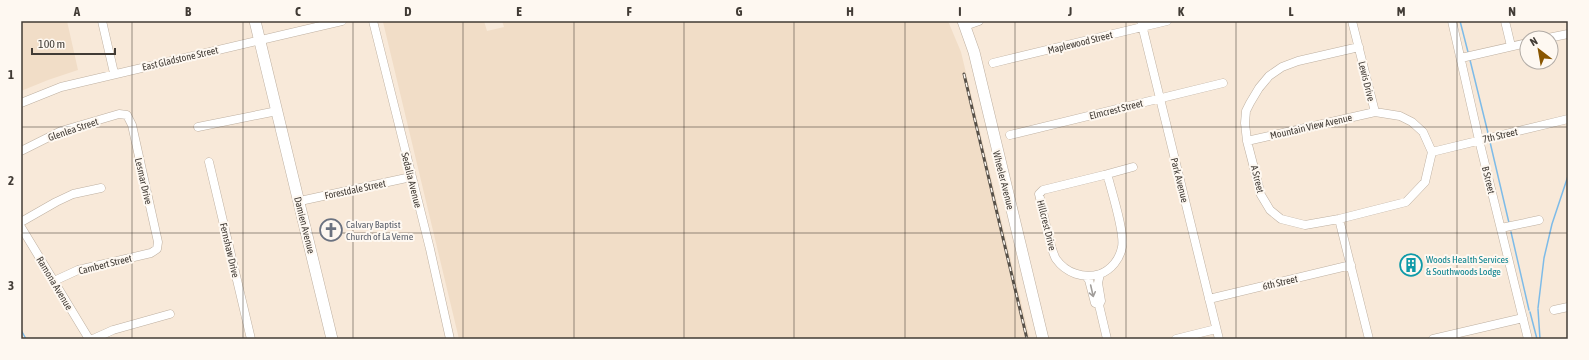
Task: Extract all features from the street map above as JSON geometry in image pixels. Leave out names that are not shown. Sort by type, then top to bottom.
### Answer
[{"type":"main road","name":"Damien Avenue","points":[[255,21],[300,201],[332,339]]},
{"type":"main road","name":"Wheeler Avenue","points":[[964,23],[974,52],[1043,339]]},
{"type":"street","points":[[102,21],[114,73]]},
{"type":"street","name":"East Gladstone Street","points":[[21,103],[61,87],[114,73],[342,21]]},
{"type":"street","name":"Sedalia Avenue","points":[[373,21],[430,249],[450,339]]},
{"type":"street","points":[[964,23],[979,21]]},
{"type":"street","name":"Maplewood Street","points":[[993,63],[1142,24],[1167,21]]},
{"type":"street","name":"Lewis Drive","points":[[1352,21],[1375,112],[1400,116],[1412,122],[1423,132],[1432,152]]},
{"type":"street","name":"B Street","points":[[1452,21],[1479,140],[1528,339]]},
{"type":"street","points":[[1505,21],[1511,46]]},
{"type":"street","name":"Park Avenue","points":[[1142,24],[1218,339]]},
{"type":"street","points":[[1460,58],[1519,44]]},
{"type":"street","name":"A Street","points":[[1359,47],[1298,61],[1282,67],[1269,76],[1258,88],[1246,112],[1245,123],[1247,141],[1261,195],[1270,210],[1281,219],[1305,225],[1339,219],[1406,202],[1426,182],[1432,152]]},
{"type":"street","name":"Elmcrest Street","points":[[1010,134],[1223,83]]},
{"type":"street","points":[[198,127],[277,110]]},
{"type":"street","name":"Mountain View Avenue","points":[[1247,141],[1375,112]]},
{"type":"street","name":"Glenlea Street","points":[[21,151],[60,131],[119,114],[127,115]]},
{"type":"street","name":"Lesmar Drive","points":[[127,115],[132,125],[158,242],[157,249]]},
{"type":"street","name":"7th Street","points":[[1432,152],[1568,119]]},
{"type":"street","name":"Fernshaw Drive","points":[[209,162],[251,339]]},
{"type":"street","name":"Hillcrest Drive","points":[[1100,274],[1086,276],[1077,275],[1064,268],[1056,259],[1052,249],[1039,194],[1042,190],[1133,167]]},
{"type":"street","points":[[1104,175],[1108,177],[1122,236],[1122,246],[1119,256],[1108,270],[1100,274],[1098,283],[1101,301],[1099,304],[1107,339]]},
{"type":"street","name":"Forestdale Street","points":[[300,201],[411,177]]},
{"type":"street","points":[[21,222],[73,194],[101,188]]},
{"type":"street","points":[[1339,219],[1369,339]]},
{"type":"street","points":[[1501,228],[1538,220]]},
{"type":"street","name":"Ramona Avenue","points":[[21,227],[89,339]]},
{"type":"street","name":"Cambert Street","points":[[54,281],[78,270],[151,253],[157,249]]},
{"type":"street","name":"6th Street","points":[[1209,299],[1351,265]]},
{"type":"street","points":[[1086,276],[1089,280],[1095,303],[1099,304]]},
{"type":"street","points":[[1554,310],[1568,307]]},
{"type":"street","points":[[93,339],[113,330],[170,314]]},
{"type":"street","points":[[1433,339],[1523,318]]},
{"type":"street","points":[[1176,339],[1216,329]]},
{"type":"shaded area","points":[[21,21],[67,21],[78,70],[21,91]]},
{"type":"shaded area","points":[[484,21],[487,31],[504,27],[502,21],[948,21],[961,52],[1030,339],[459,339],[383,22]]},
{"type":"waterway","points":[[1460,21],[1468,52]]},
{"type":"waterway","points":[[1470,60],[1488,133]]},
{"type":"waterway","points":[[1490,142],[1509,223]]},
{"type":"waterway","points":[[1538,308],[1544,258],[1552,224],[1568,176]]},
{"type":"waterway","points":[[1511,232],[1529,310]]},
{"type":"waterway","points":[[1538,309],[1540,339]]},
{"type":"waterway","points":[[1530,312],[1537,339]]},
{"type":"waterway","points":[[21,330],[26,339]]},
{"type":"railway","points":[[964,74],[1027,339]]},
{"type":"place","name":"Calvary Baptist Church of La Verne","points":[[331,230]]},
{"type":"place","name":"Woods Health Services & Southwoods Lodge","points":[[1411,265]]}]
